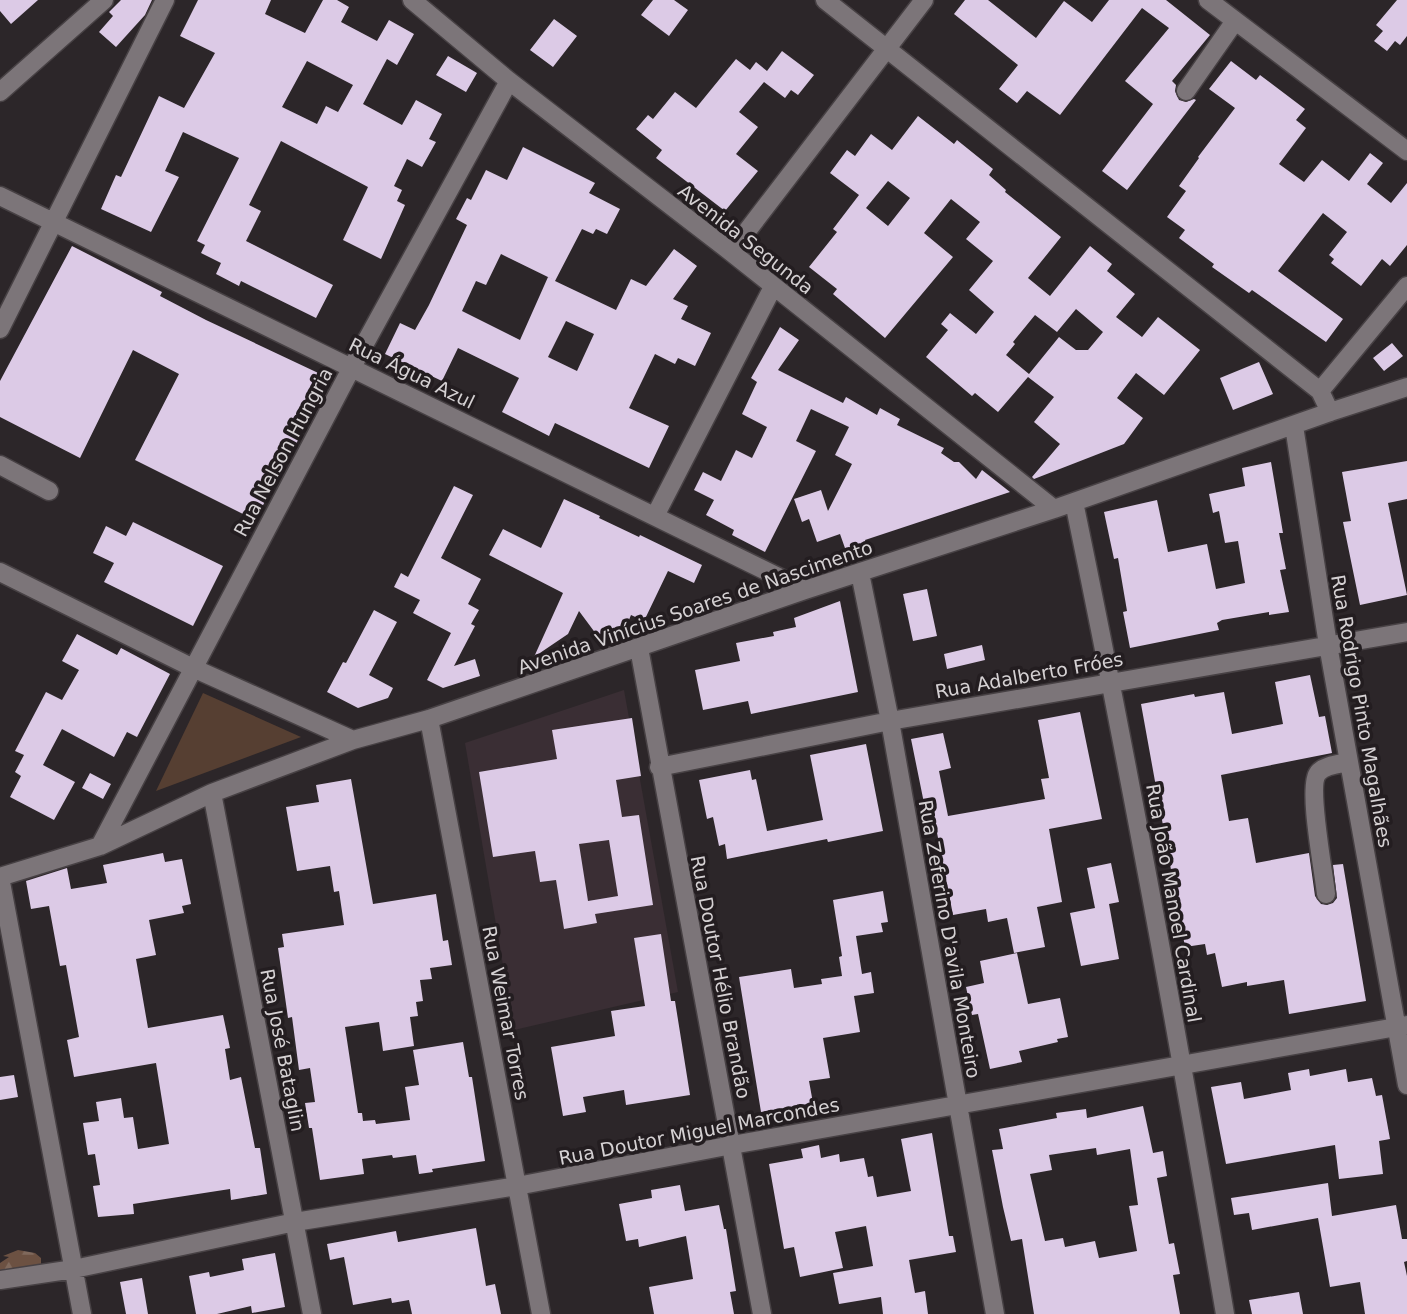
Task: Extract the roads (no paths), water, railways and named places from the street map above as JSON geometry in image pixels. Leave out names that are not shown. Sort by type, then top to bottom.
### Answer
[{"type":"street","points":[[0,92],[104,0]]},
{"type":"street","points":[[0,329],[165,0]]},
{"type":"street","name":"Avenida Segunda","points":[[412,0],[509,81],[1054,509]]},
{"type":"street","points":[[825,0],[1320,391],[1330,412]]},
{"type":"street","points":[[730,252],[924,0]]},
{"type":"street","points":[[1208,0],[1407,151]]},
{"type":"street","points":[[1186,91],[1235,21]]},
{"type":"street","name":"Rua Nelson Hungria","points":[[100,846],[352,367],[509,81]]},
{"type":"street","name":"Rua Água Azul","points":[[0,196],[805,590]]},
{"type":"street","points":[[1320,391],[1407,286]]},
{"type":"street","points":[[655,516],[773,287]]},
{"type":"street","name":"Avenida Vinícius Soares de Nascimento","points":[[0,877],[100,846],[212,793],[353,740],[429,719],[1407,387]]},
{"type":"street","name":"Rua Rodrigo Pinto Magalhães","points":[[1294,426],[1349,762],[1402,1026],[1407,1085]]},
{"type":"street","points":[[0,465],[49,491]]},
{"type":"street","name":"Rua João Manoel Cardinal","points":[[1074,502],[1112,681],[1183,1066],[1225,1314]]},
{"type":"street","points":[[0,572],[193,668],[353,740]]},
{"type":"street","name":"Rua Zeferino D'avila Monteiro","points":[[860,573],[890,721],[995,1314]]},
{"type":"street","name":"Rua Adalberto Fróes","points":[[659,767],[890,721],[1407,632]]},
{"type":"street","name":"Rua Doutor Hélio Brandão","points":[[639,648],[762,1314]]},
{"type":"street","name":"Rua Weimar Torres","points":[[429,719],[541,1314]]},
{"type":"street","points":[[1326,894],[1314,781],[1324,768],[1349,762]]},
{"type":"street","name":"Rua José Bataglin","points":[[212,793],[312,1314]]},
{"type":"street","points":[[0,877],[82,1314]]},
{"type":"street","name":"Rua Doutor Miguel Marcondes","points":[[0,1280],[74,1269],[295,1222],[517,1186],[1402,1026]]}]
